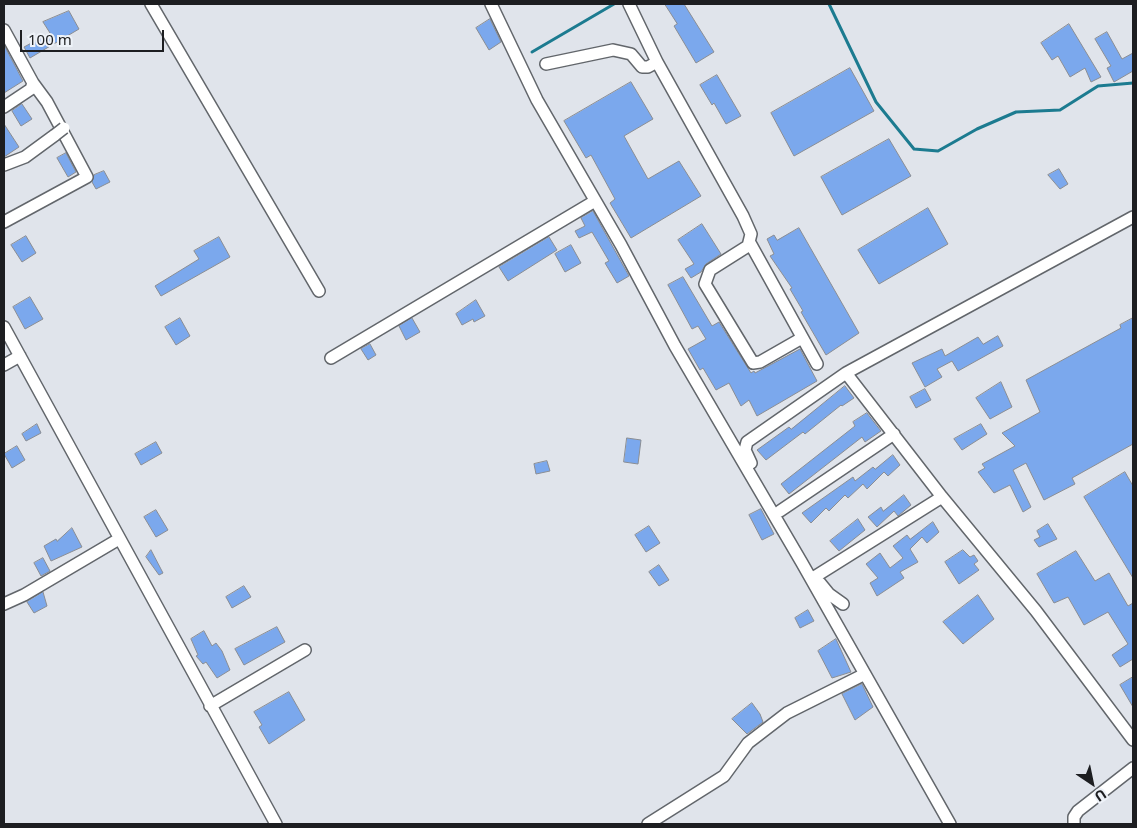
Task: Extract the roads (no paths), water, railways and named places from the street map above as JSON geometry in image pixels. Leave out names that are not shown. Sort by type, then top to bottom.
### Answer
[{"type":"street","points":[[151,4],[319,291]]},
{"type":"street","points":[[491,4],[516,52],[525,77],[675,346],[950,824]]},
{"type":"street","points":[[629,4],[658,62],[748,225],[750,243],[816,364]]},
{"type":"street","points":[[4,30],[33,83],[47,102],[87,178],[4,222]]},
{"type":"street","points":[[546,64],[609,50],[631,54],[642,67],[648,67],[658,62]]},
{"type":"street","points":[[4,107],[31,88],[33,83]]},
{"type":"street","points":[[4,165],[25,156],[59,131]]},
{"type":"street","points":[[331,358],[595,201]]},
{"type":"street","points":[[843,604],[824,589],[747,455],[744,446],[846,373],[1133,217]]},
{"type":"street","points":[[750,243],[745,249],[708,272],[705,284],[711,295],[753,363],[760,362],[802,338]]},
{"type":"street","points":[[4,327],[276,824]]},
{"type":"street","points":[[4,365],[20,356]]},
{"type":"street","points":[[846,373],[942,497],[1036,611],[1133,740]]},
{"type":"street","points":[[780,511],[894,434]]},
{"type":"street","points":[[816,576],[942,497]]},
{"type":"street","points":[[4,604],[119,539]]},
{"type":"street","points":[[210,706],[305,650]]},
{"type":"street","points":[[648,824],[724,776],[748,742],[787,713],[865,674]]},
{"type":"street","points":[[1074,824],[1074,817],[1078,811],[1133,768]]},
{"type":"waterway","points":[[532,52],[614,4]]},
{"type":"waterway","points":[[829,4],[876,102],[914,149],[938,151],[977,129],[1016,112],[1060,110],[1098,86],[1133,83]]}]
